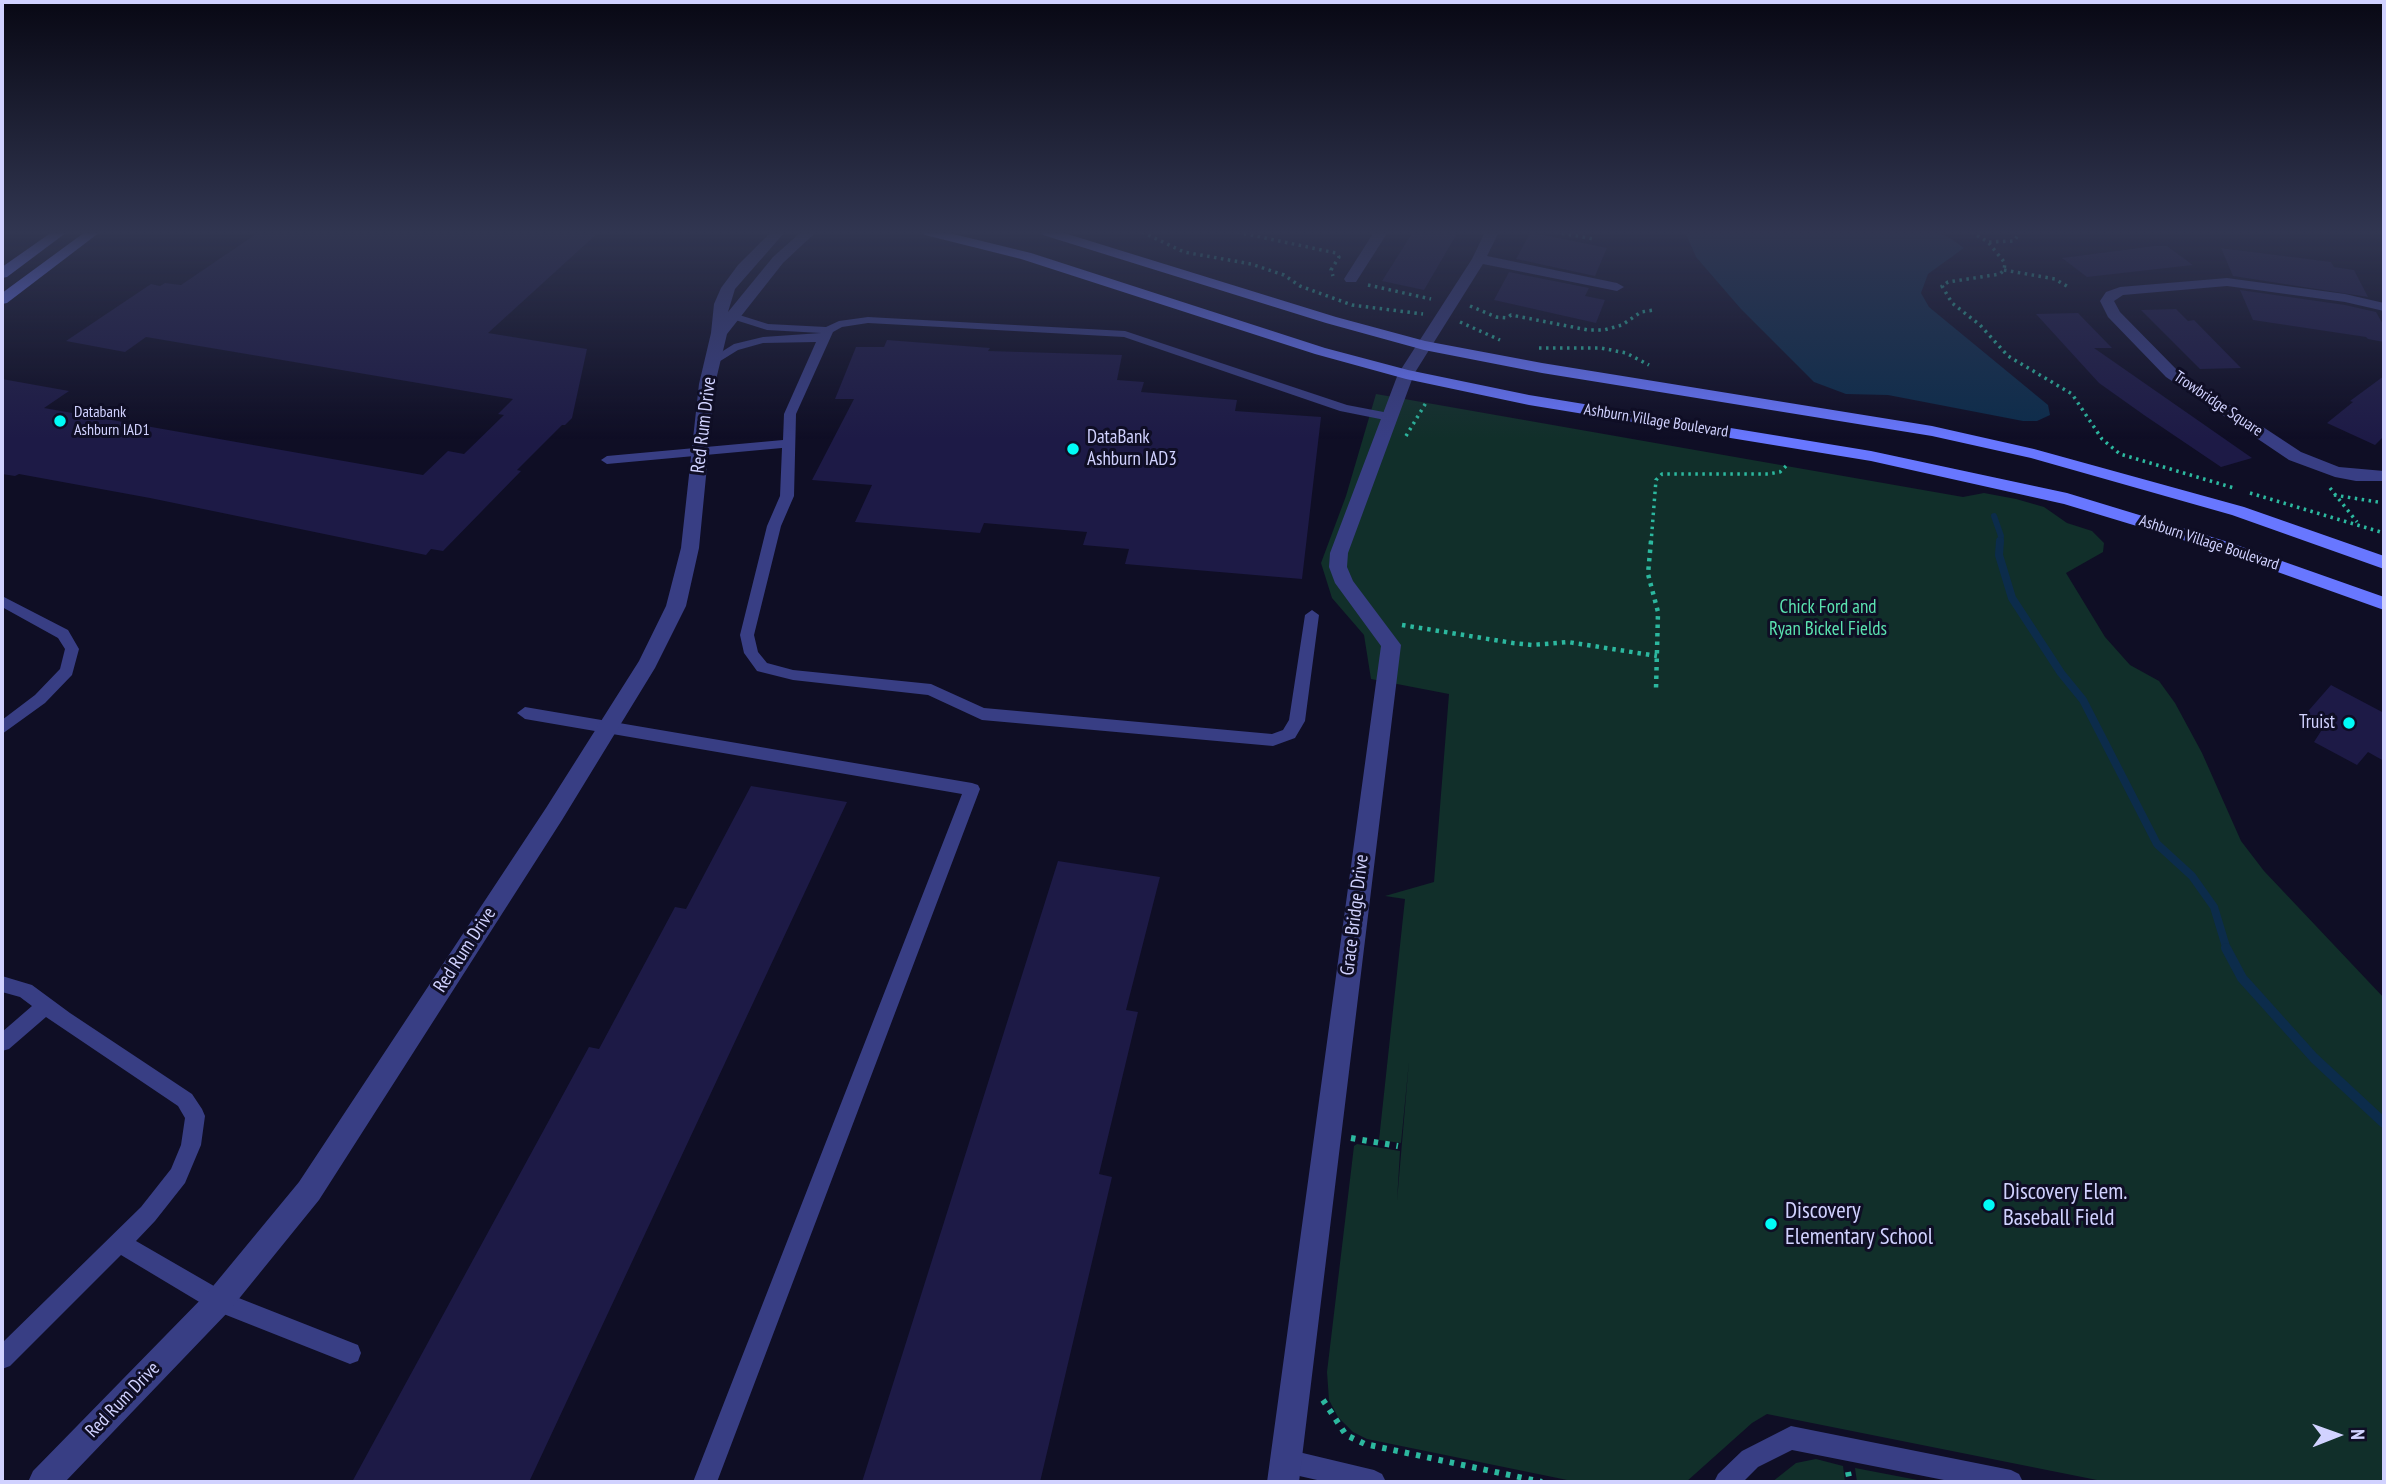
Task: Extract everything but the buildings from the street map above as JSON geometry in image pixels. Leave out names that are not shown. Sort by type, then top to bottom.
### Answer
[{"type":"main road","name":"Ashburn Village Boulevard","points":[[1167,301],[1307,347],[1406,374],[1529,400],[1871,456],[2016,487],[2222,546],[2384,604]]},
{"type":"main road","name":"Ashburn Village Boulevard","points":[[1271,301],[1424,345],[1554,370],[1931,431],[2034,454],[2238,511],[2384,563]]},
{"type":"street","name":"Red Rum Drive","points":[[722,301],[726,325]]},
{"type":"street","name":"Red Rum Drive","points":[[44,1482],[219,1301],[309,1191],[648,663],[676,606],[690,548],[707,384],[712,361],[726,325],[745,301]]},
{"type":"street","name":"Grace Bridge Drive","points":[[1284,1472],[1391,645],[1344,583],[1338,567],[1339,553],[1406,374],[1452,301]]},
{"type":"street","name":"Trowbridge Square","points":[[2107,301],[2113,314],[2172,374],[2295,456],[2335,472],[2356,476],[2384,476]]},
{"type":"street","name":"Trowbridge Square","points":[[2359,301],[2384,307]]},
{"type":"lane","points":[[712,361],[734,347],[763,340],[826,334],[854,319],[1125,334],[1344,408],[1390,417]]},
{"type":"lane","points":[[726,325],[808,327],[826,334]]},
{"type":"lane","points":[[826,334],[790,414],[787,496],[774,526],[747,635],[751,653],[762,667],[793,675],[931,690],[982,714],[1273,740],[1289,734],[1297,721],[1312,615]]},
{"type":"lane","points":[[607,460],[790,443]]},
{"type":"lane","points":[[2,601],[63,634],[72,649],[67,671],[40,699],[2,728]]},
{"type":"lane","points":[[524,713],[972,789],[705,1482]]},
{"type":"lane","points":[[2,984],[26,991],[185,1100],[195,1116],[191,1145],[178,1176],[148,1214],[2,1357]]},
{"type":"lane","points":[[2,1043],[46,1006]]},
{"type":"lane","points":[[120,1242],[219,1301],[350,1353]]},
{"type":"lane","points":[[1726,1482],[1750,1459],[1791,1438],[2011,1482]]},
{"type":"lane","points":[[1284,1472],[1374,1482]]},
{"type":"path","points":[[1338,301],[1352,306],[1416,313]]},
{"type":"path","points":[[1951,301],[1979,325],[2000,349],[2072,394],[2102,439],[2120,454],[2384,533]]},
{"type":"path","points":[[1470,306],[1496,317],[1507,318],[1511,315],[1588,330],[1622,325],[1641,312],[1654,310]]},
{"type":"path","points":[[1403,440],[1427,401]]},
{"type":"path","points":[[1656,689],[1658,612],[1648,574],[1656,480],[1662,474],[1672,472],[1769,474],[1780,472],[1786,466]]},
{"type":"path","points":[[2326,480],[2333,494],[2357,523]]},
{"type":"path","points":[[2333,494],[2384,503]]},
{"type":"path","points":[[1393,622],[1411,628],[1513,643],[1532,645],[1568,642],[1657,656]]},
{"type":"path","points":[[1322,1398],[1333,1419],[1346,1435],[1365,1444],[1542,1482]]},
{"type":"green space","name":"Chick Ford and Ryan Bickel Fields","points":[[1376,394],[1963,497],[1984,493],[2016,499],[2044,507],[2067,523],[2092,531],[2104,543],[2103,552],[2066,573],[2105,637],[2130,665],[2159,681],[2175,703],[2202,753],[2241,841],[2264,871],[2384,998],[2384,1482],[2107,1482],[1767,1414],[1752,1423],[1686,1482],[1577,1482],[1367,1439],[1353,1432],[1338,1417],[1329,1400],[1327,1372],[1354,1146],[1357,1144],[1400,1151],[1397,1201],[1409,1061],[1401,1143],[1379,1140],[1405,899],[1385,896],[1434,882],[1449,694],[1371,679],[1364,635],[1332,598],[1321,563],[1346,496]]},
{"type":"green space","points":[[1816,1459],[1843,1466],[1845,1482],[1772,1482],[1796,1463]]},
{"type":"green space","points":[[1855,1468],[1928,1482],[1857,1482]]},
{"type":"water","points":[[1734,301],[1926,301],[1929,307],[2048,405],[2050,415],[2037,421],[2023,421],[1888,395],[1846,394],[1814,382]]},
{"type":"waterway","points":[[1994,516],[2001,536],[2000,543]]},
{"type":"waterway","points":[[2000,541],[1999,555],[2012,598],[2061,673],[2083,700],[2157,844],[2192,876],[2214,907],[2227,950]]},
{"type":"waterway","points":[[2227,950],[2242,978],[2314,1058],[2384,1123]]},
{"type":"place","name":"Databank Ashburn IAD1","points":[[60,421]]},
{"type":"place","name":"DataBank Ashburn IAD3","points":[[1073,449]]},
{"type":"place","name":"Truist","points":[[2349,723]]},
{"type":"place","name":"Discovery Elem. Baseball Field","points":[[1989,1205]]},
{"type":"place","name":"Discovery Elementary School","points":[[1771,1224]]}]
